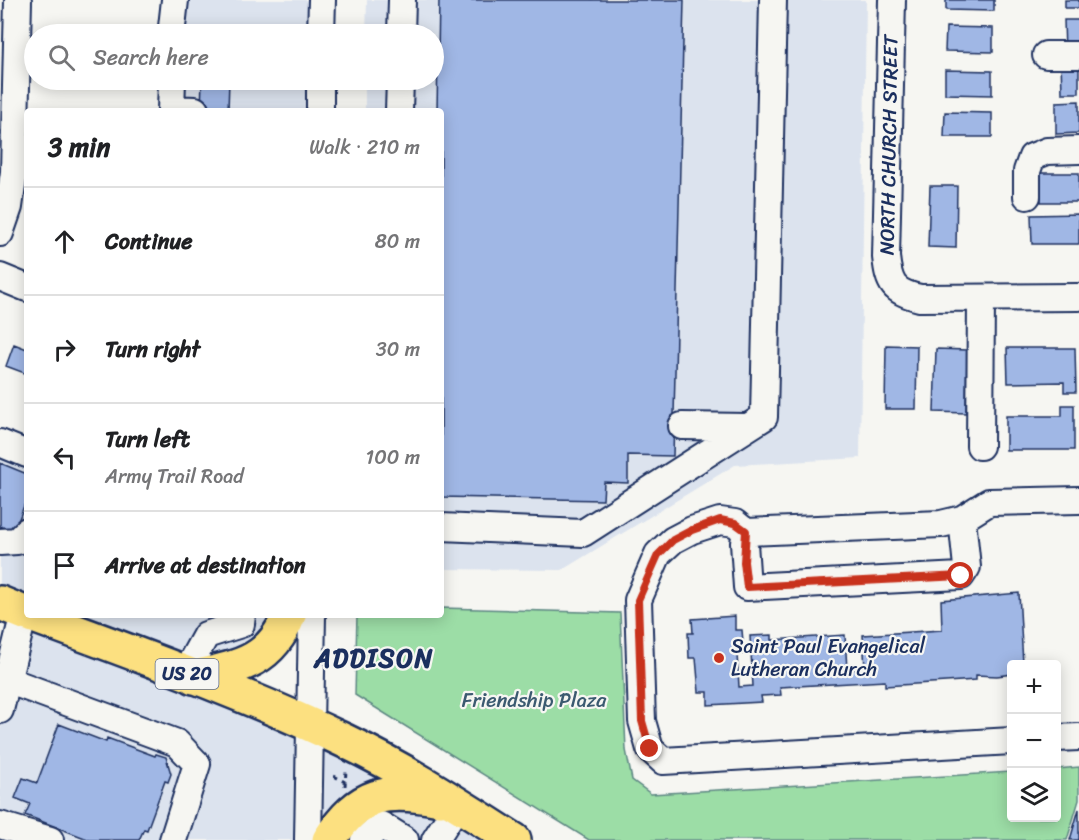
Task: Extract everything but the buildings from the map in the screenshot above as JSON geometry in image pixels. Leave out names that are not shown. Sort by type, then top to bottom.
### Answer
[{"type":"main road","name":"US 20","points":[[39,618],[190,675],[309,724],[378,758],[456,803],[511,839]]},
{"type":"main road","points":[[190,675],[226,670],[250,661],[267,651],[284,628],[288,618]]},
{"type":"main road","points":[[329,840],[342,820],[358,805],[378,796],[412,793],[456,803]]},
{"type":"street","points":[[0,233],[9,207],[14,172],[18,0]]},
{"type":"street","points":[[172,24],[175,0]]},
{"type":"street","points":[[321,24],[322,0]]},
{"type":"street","points":[[401,24],[402,0]]},
{"type":"street","points":[[444,527],[583,533],[764,417],[773,0]]},
{"type":"street","name":"NORTH CHURCH STREET","points":[[892,0],[886,257],[888,275],[895,288],[906,295],[920,298],[981,298]]},
{"type":"street","points":[[1046,55],[1079,55]]},
{"type":"street","points":[[174,90],[179,108]]},
{"type":"street","points":[[320,90],[320,108]]},
{"type":"street","points":[[399,108],[400,90]]},
{"type":"street","points":[[1027,196],[1027,171],[1032,157],[1047,151],[1079,150]]},
{"type":"street","points":[[0,277],[24,287]]},
{"type":"street","points":[[980,446],[981,298],[1079,297]]},
{"type":"street","points":[[682,426],[747,427]]},
{"type":"street","points":[[0,443],[24,453]]},
{"type":"street","points":[[0,460],[24,468]]},
{"type":"street","points":[[1007,741],[663,761],[650,749],[642,721],[638,600],[658,555],[673,540],[720,520],[735,523],[746,531],[941,524],[962,519],[989,502],[1079,500]]},
{"type":"street","points":[[746,531],[744,562],[747,587],[949,577],[961,576],[967,567],[962,519]]},
{"type":"street","points":[[0,542],[17,540],[24,534]]},
{"type":"street","points":[[0,710],[8,680],[20,611]]},
{"type":"street","points":[[190,675],[206,635],[241,624],[242,618]]},
{"type":"street","points":[[308,840],[312,618]]},
{"type":"street","points":[[8,680],[177,743],[197,764],[173,840]]},
{"type":"street","points":[[1061,738],[1079,737]]},
{"type":"street","points":[[435,840],[456,803]]},
{"type":"street","points":[[0,825],[50,840]]},
{"type":"street","points":[[364,840],[381,825],[405,840]]},
{"type":"path","points":[[334,776],[345,782],[346,770]]},
{"type":"shaded area","points":[[164,0],[310,0],[310,24],[163,24]]},
{"type":"shaded area","points":[[367,0],[866,0],[860,458],[735,465],[562,570],[444,569],[444,108],[365,108],[365,90],[444,90],[444,24],[366,24]]},
{"type":"shaded area","points":[[162,90],[310,90],[310,108],[162,108]]},
{"type":"shaded area","points":[[0,442],[24,452],[24,607],[0,598]]},
{"type":"shaded area","points":[[53,618],[282,618],[262,649],[205,660],[147,653]]},
{"type":"shaded area","points":[[28,619],[300,724],[298,840],[13,840],[0,836],[0,730]]},
{"type":"shaded area","points":[[322,741],[494,840],[323,840]]},
{"type":"green space","name":"Friendship Plaza","points":[[444,608],[620,613],[626,750],[632,780],[651,794],[1007,772],[1007,822],[1061,822],[1061,769],[1079,767],[1079,800],[1067,840],[589,840],[355,695],[357,618],[444,618]]},
{"type":"place","name":"Saint Paul Evangelical Lutheran Church","points":[[719,658]]},
{"type":"district","name":"ADDISON","points":[[374,658]]},
{"type":"route","points":[[650,749],[642,721],[638,600],[658,555],[673,540],[720,520],[735,523],[746,531],[744,562],[747,587],[961,576]]}]
